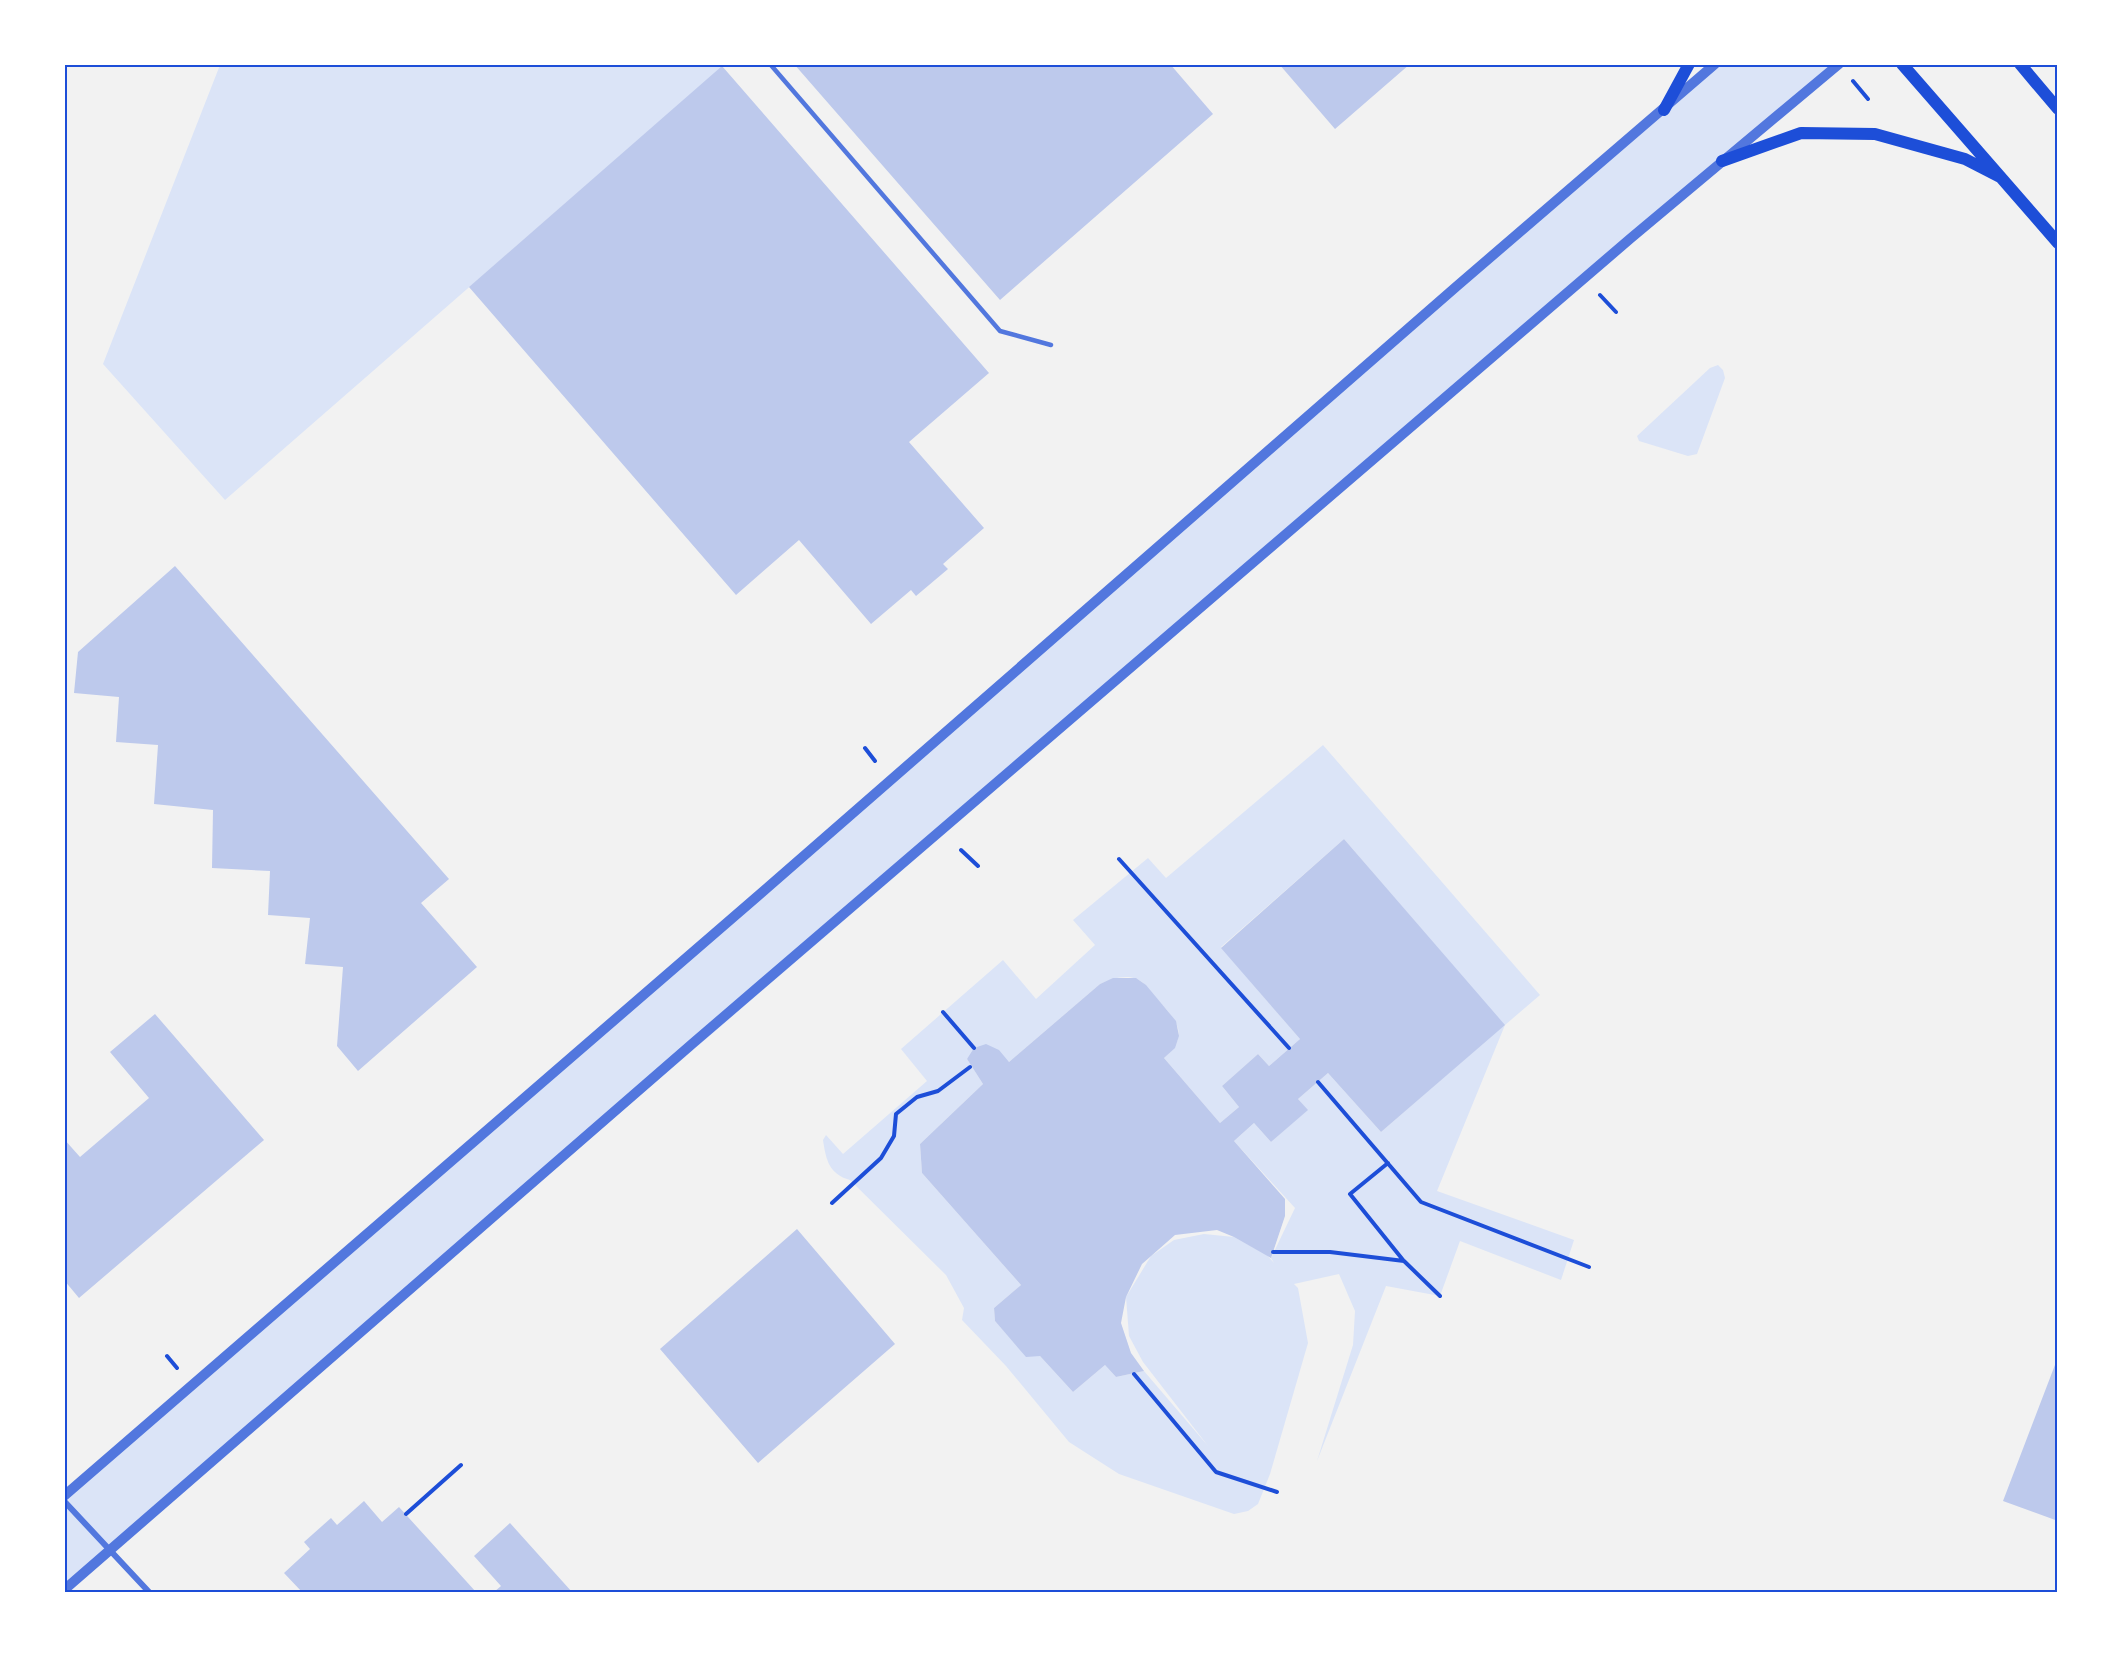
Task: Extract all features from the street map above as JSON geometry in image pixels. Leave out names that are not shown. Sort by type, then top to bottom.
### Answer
[{"type":"main road","points":[[1664,110],[1689,64]]},
{"type":"main road","points":[[1902,64],[2058,243]]},
{"type":"main road","points":[[2020,64],[2058,109]]},
{"type":"main road","points":[[1722,161],[1801,133],[1875,134],[1965,159],[2000,177]]},
{"type":"street","points":[[149,1593],[64,1499],[1715,64]]},
{"type":"street","points":[[64,1590],[718,1022],[1722,161],[1839,64]]},
{"type":"lane","points":[[770,64],[1000,331],[1051,345]]},
{"type":"path","points":[[1600,295],[1616,312]]},
{"type":"path","points":[[865,748],[876,761]]},
{"type":"path","points":[[961,850],[978,866]]},
{"type":"path","points":[[1119,859],[1289,1048]]},
{"type":"path","points":[[943,1012],[974,1048]]},
{"type":"path","points":[[832,1203],[880,1158],[894,1136],[896,1114],[917,1097],[938,1091],[970,1067]]},
{"type":"path","points":[[1318,1082],[1421,1202],[1589,1267]]},
{"type":"path","points":[[1388,1163],[1350,1194],[1404,1261],[1440,1296]]},
{"type":"path","points":[[1273,1252],[1330,1252],[1404,1261]]},
{"type":"path","points":[[167,1356],[177,1368]]},
{"type":"path","points":[[1134,1374],[1216,1472],[1277,1492]]},
{"type":"path","points":[[406,1514],[460,1465]]},
{"type":"shaded area","points":[[1711,64],[1839,65],[65,1590],[65,1496]]},
{"type":"shaded area","points":[[220,65],[724,65],[225,500],[103,364]]},
{"type":"shaded area","points":[[1718,365],[1723,370],[1725,378],[1697,454],[1688,456],[1639,441],[1637,436],[1710,368]]},
{"type":"shaded area","points":[[1323,745],[1540,995],[1505,1025],[1437,1191],[1574,1240],[1561,1280],[1460,1241],[1440,1296],[1386,1286],[1317,1461],[1353,1345],[1355,1311],[1339,1274],[1294,1284],[1298,1288],[1308,1343],[1270,1474],[1258,1504],[1248,1511],[1234,1514],[1119,1474],[1069,1442],[1006,1366],[962,1320],[964,1308],[946,1275],[850,1180],[833,1170],[827,1160],[823,1140],[826,1135],[843,1154],[927,1081],[901,1049],[1003,960],[1036,999],[1095,945],[1073,920],[1148,858],[1166,878]],"holes":[[[1344,839],[1504,1025],[1381,1132],[1328,1073],[1298,1099],[1307,1110],[1271,1142],[1254,1123],[1234,1141],[1295,1208],[1271,1258],[1274,1263],[1267,1255],[1234,1237],[1204,1234],[1174,1240],[1151,1256],[1126,1297],[1129,1336],[1143,1362],[1208,1446],[1144,1371],[1116,1377],[1105,1365],[1073,1392],[1040,1356],[1026,1356],[995,1321],[994,1308],[1021,1285],[922,1173],[920,1144],[983,1084],[967,1059],[985,1045],[1009,1062],[1100,984],[1118,978],[1128,977],[1140,981],[1175,1021],[1179,1034],[1177,1042],[1164,1058],[1220,1123],[1239,1107],[1222,1086],[1258,1054],[1269,1066],[1300,1039],[1221,947]]]},
{"type":"building","points":[[794,64],[1170,64],[1213,114],[1000,300]]},
{"type":"building","points":[[1279,64],[1410,64],[1335,129]]},
{"type":"building","points":[[722,66],[989,373],[909,442],[984,528],[943,564],[948,569],[916,596],[911,590],[871,624],[799,540],[736,595],[469,287]]},
{"type":"building","points":[[175,566],[449,879],[421,903],[477,967],[358,1071],[337,1046],[343,967],[305,964],[310,918],[268,915],[270,871],[212,868],[213,810],[154,804],[158,745],[116,742],[119,697],[74,693],[78,652]]},
{"type":"building","points":[[1344,839],[1505,1025],[1381,1132],[1328,1073],[1298,1099],[1308,1110],[1271,1142],[1254,1123],[1234,1141],[1285,1199],[1285,1216],[1271,1258],[1217,1230],[1175,1235],[1142,1264],[1126,1297],[1121,1323],[1131,1353],[1144,1371],[1116,1377],[1105,1365],[1073,1392],[1040,1356],[1026,1357],[995,1321],[994,1308],[1021,1285],[922,1173],[920,1144],[983,1084],[967,1059],[974,1048],[986,1044],[999,1050],[1009,1062],[1100,984],[1113,978],[1136,978],[1146,985],[1176,1021],[1179,1036],[1175,1048],[1164,1058],[1220,1123],[1239,1107],[1222,1086],[1258,1054],[1269,1066],[1300,1039],[1221,948]]},
{"type":"building","points":[[155,1014],[264,1140],[79,1298],[64,1280],[64,1139],[80,1157],[149,1098],[110,1052]]},
{"type":"building","points":[[797,1229],[895,1344],[758,1463],[660,1349]]},
{"type":"building","points":[[2058,1357],[2058,1521],[2003,1501]]},
{"type":"building","points":[[364,1501],[382,1522],[399,1507],[476,1592],[302,1592],[284,1573],[310,1549],[304,1542],[331,1518],[337,1525]]},
{"type":"building","points":[[510,1523],[572,1592],[494,1592],[501,1586],[474,1556]]}]
